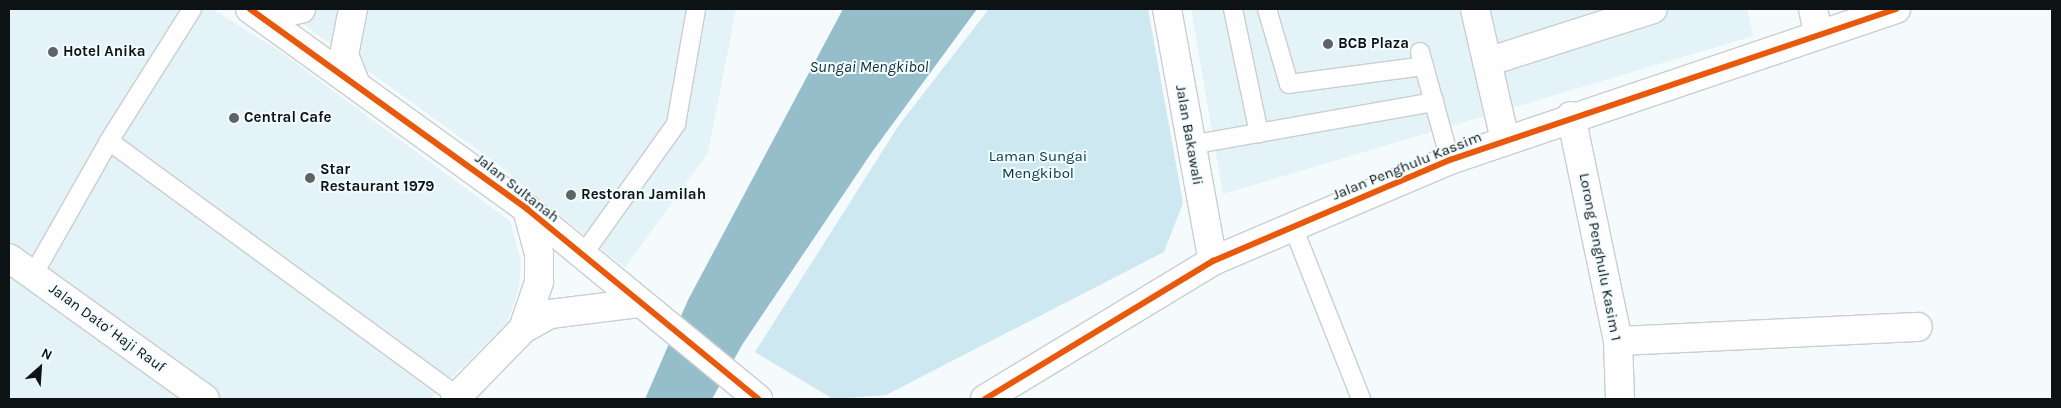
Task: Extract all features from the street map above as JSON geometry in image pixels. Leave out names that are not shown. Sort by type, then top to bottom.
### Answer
[{"type":"street","points":[[256,13],[301,9]]},
{"type":"street","points":[[353,9],[344,55],[355,82]]},
{"type":"street","name":"Jalan Bakawali","points":[[1167,9],[1190,146],[1213,261]]},
{"type":"street","points":[[1474,9],[1505,140]]},
{"type":"street","points":[[1488,62],[1653,9]]},
{"type":"street","name":"Jalan Penghulu Kassim","points":[[991,394],[1213,261],[1450,160],[1571,116],[1816,21],[1896,9]]},
{"type":"street","name":"Jalan Sultanah","points":[[256,13],[355,82],[526,209],[758,399]]},
{"type":"street","name":"Lorong Penghulu Kasim 1","points":[[1571,116],[1618,341],[1620,399]]},
{"type":"street","points":[[523,329],[540,282],[539,254],[526,209]]},
{"type":"street","name":"Jalan Dato' Haji Rauf","points":[[9,258],[205,399]]},
{"type":"street","points":[[457,398],[523,329],[550,314],[573,309],[640,303]]},
{"type":"street","points":[[1618,341],[1918,327]]},
{"type":"street","points":[[969,399],[991,394]]},
{"type":"lane","points":[[33,275],[109,140],[192,9]]},
{"type":"lane","points":[[582,256],[676,124],[696,9]]},
{"type":"lane","points":[[1233,9],[1259,133]]},
{"type":"lane","points":[[1267,9],[1289,84],[1422,59],[1450,160]]},
{"type":"lane","points":[[1190,146],[1434,102]]},
{"type":"lane","points":[[109,140],[457,398]]},
{"type":"lane","points":[[1293,227],[1361,399]]},
{"type":"shaded area","points":[[9,9],[212,9],[275,48],[510,221],[521,262],[519,288],[507,323],[430,399],[9,399]]},
{"type":"shaded area","points":[[282,9],[736,9],[708,153],[625,268],[500,166]]},
{"type":"shaded area","points":[[1191,9],[1747,9],[1753,36],[1223,194]]},
{"type":"green space","name":"Laman Sungai Mengkibol","points":[[989,9],[1148,9],[1183,203],[1164,252],[886,395],[833,399],[755,352],[899,125]]},
{"type":"water","name":"Sungai Mengkibol","points":[[843,9],[977,9],[872,152],[742,345],[712,399],[645,399],[688,300]]},
{"type":"cycle path","points":[[250,9],[527,209],[758,399]]},
{"type":"cycle path","points":[[985,399],[1213,261],[1450,160],[1896,9]]},
{"type":"place","name":"BCB Plaza","points":[[1328,44]]},
{"type":"place","name":"Hotel Anika","points":[[53,52]]},
{"type":"place","name":"Central Cafe","points":[[234,118]]},
{"type":"place","name":"Star Restaurant 1979","points":[[310,178]]},
{"type":"place","name":"Restoran Jamilah","points":[[571,195]]}]
